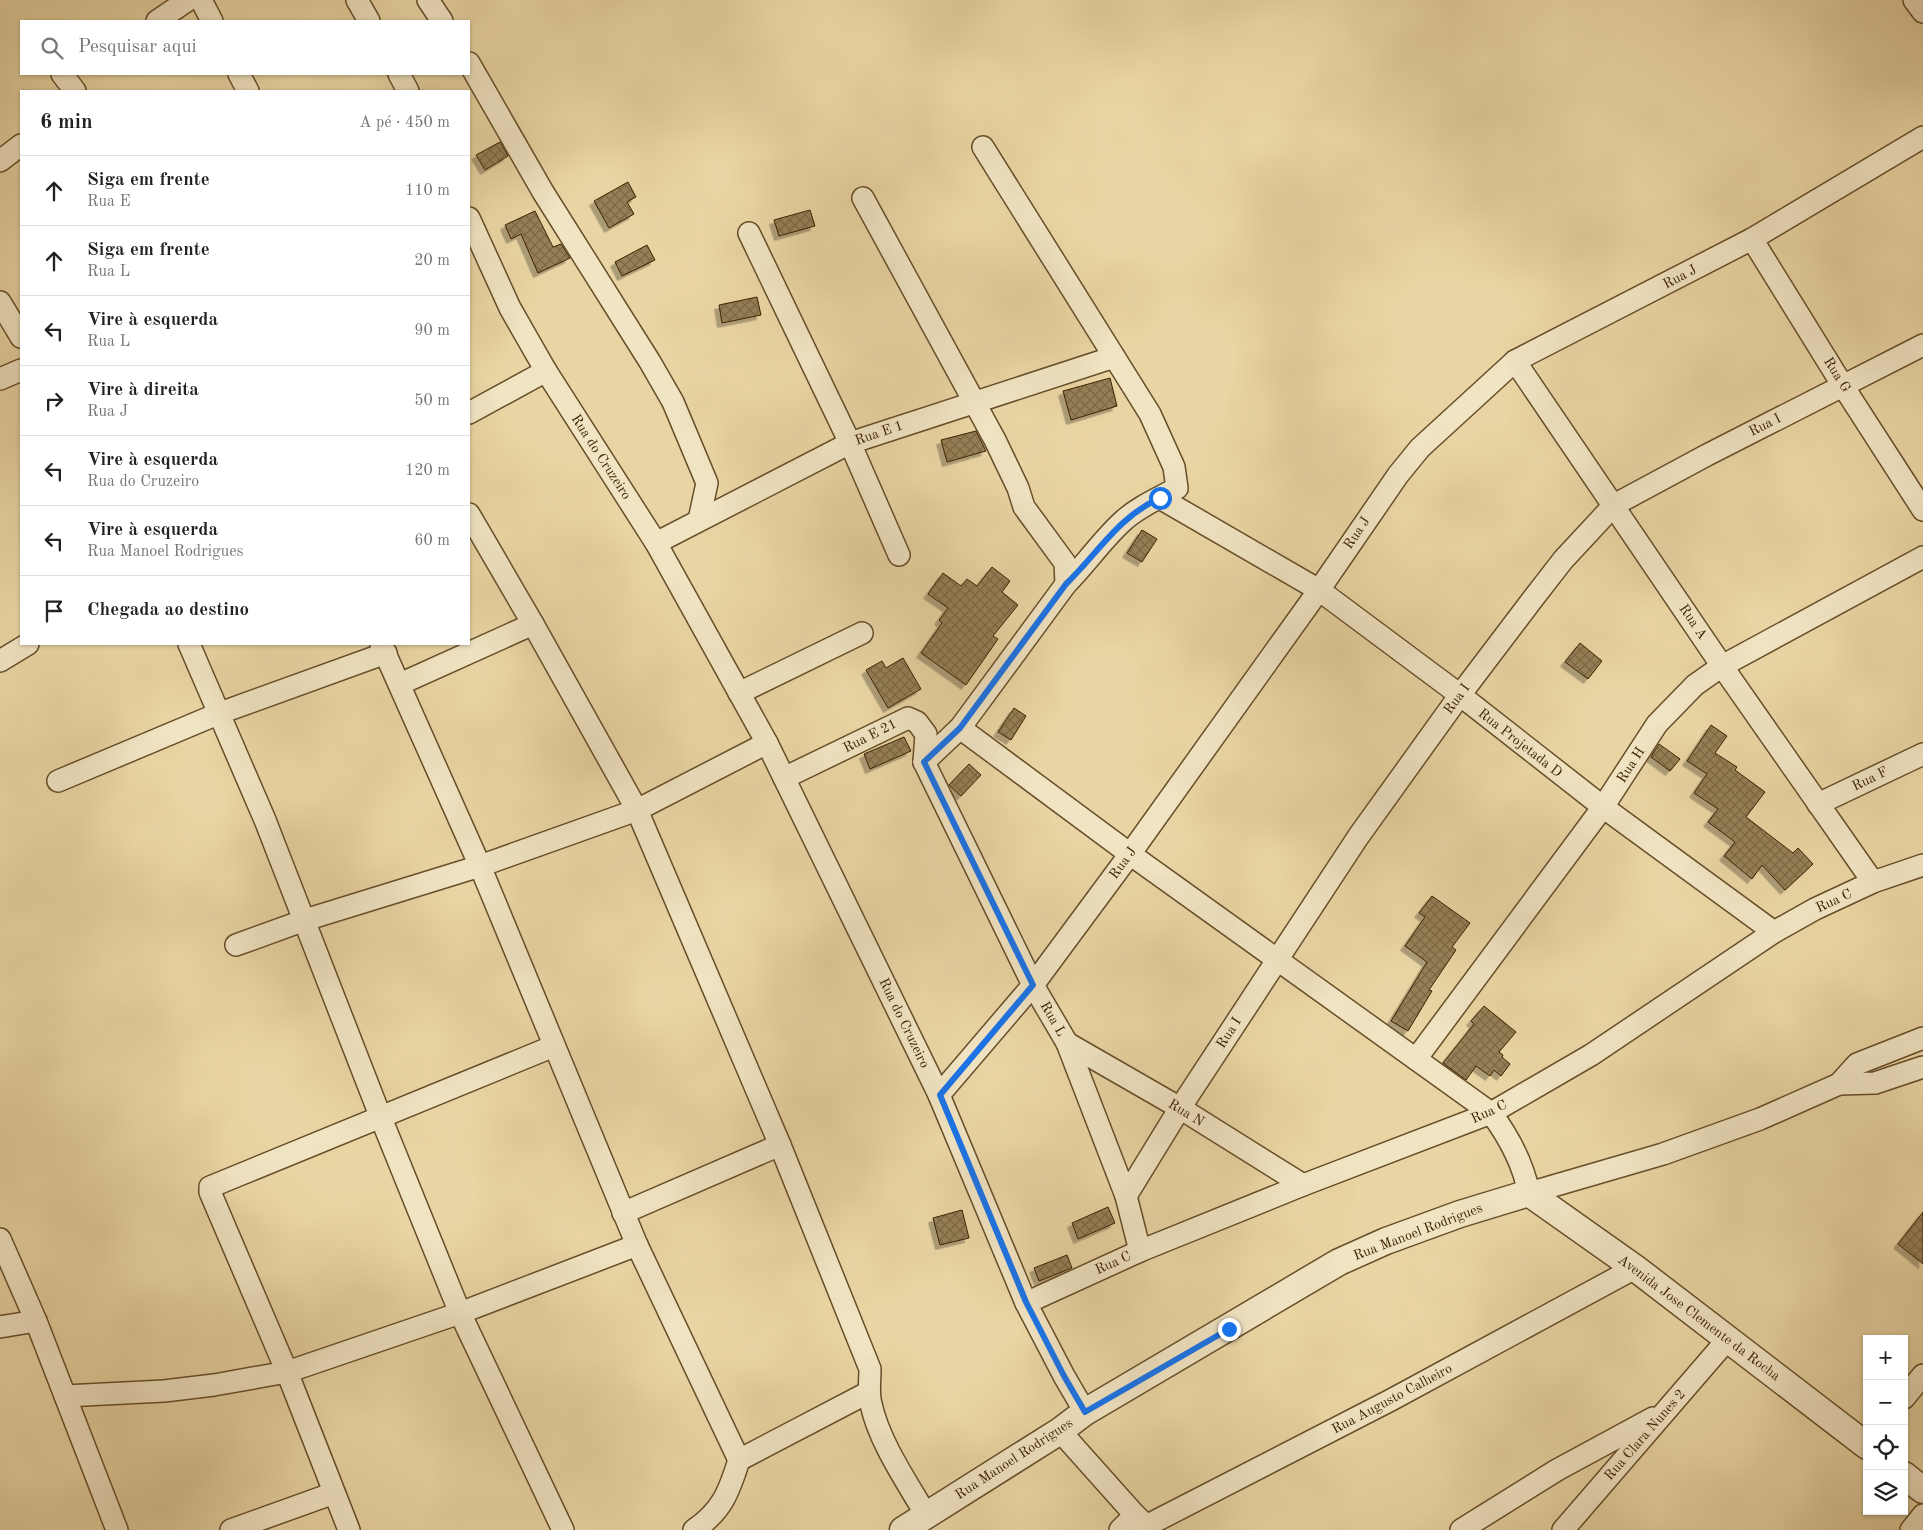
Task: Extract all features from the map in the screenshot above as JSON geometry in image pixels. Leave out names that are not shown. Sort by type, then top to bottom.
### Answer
[{"type":"street","points":[[158,20],[188,0]]},
{"type":"street","points":[[201,0],[211,20]]},
{"type":"street","points":[[357,0],[368,20]]},
{"type":"street","points":[[428,0],[441,20]]},
{"type":"street","points":[[1914,0],[1923,12]]},
{"type":"street","points":[[470,65],[543,192],[655,370],[673,402],[707,483],[699,520]]},
{"type":"street","points":[[240,75],[247,90]]},
{"type":"street","points":[[399,75],[407,90]]},
{"type":"street","name":"Rua J","points":[[940,1095],[1033,985],[1130,854],[1319,590],[1382,497],[1420,448],[1515,361],[1752,239],[1923,137]]},
{"type":"street","points":[[0,161],[20,146]]},
{"type":"street","points":[[924,762],[960,728],[1066,584],[1124,520],[1177,488],[1174,467],[1150,414],[982,147]]},
{"type":"street","points":[[863,198],[1004,458],[1024,507],[1065,563],[1066,584]]},
{"type":"street","name":"Rua do Cruzeiro","points":[[470,220],[510,308],[546,371],[656,543],[767,742],[940,1095],[1026,1302],[1085,1412]]},
{"type":"street","points":[[749,233],[850,443],[899,555]]},
{"type":"street","name":"Rua G","points":[[1752,239],[1923,510]]},
{"type":"street","points":[[0,302],[20,335]]},
{"type":"street","name":"Rua I","points":[[1126,1196],[1180,1108],[1358,837],[1460,695],[1563,560],[1614,504],[1923,345]]},
{"type":"street","name":"Rua E 1","points":[[656,543],[850,443],[1114,357]]},
{"type":"street","name":"Rua A","points":[[1515,361],[1614,504],[1722,666],[1873,882]]},
{"type":"street","points":[[0,379],[20,370]]},
{"type":"street","points":[[470,412],[546,371]]},
{"type":"street","name":"Rua Projetada D","points":[[1160,498],[1319,590],[1460,695],[1603,807],[1774,932]]},
{"type":"street","points":[[470,516],[637,810],[780,1145],[870,1370],[869,1392],[874,1418],[926,1516]]},
{"type":"street","name":"Rua H","points":[[1416,1060],[1603,807],[1661,720],[1695,685],[1722,666],[1923,557]]},
{"type":"street","points":[[400,684],[533,624]]},
{"type":"street","points":[[739,693],[862,633]]},
{"type":"street","points":[[0,661],[26,645]]},
{"type":"street","points":[[189,645],[220,713],[305,920],[460,1312],[563,1530]]},
{"type":"street","points":[[58,781],[220,713],[383,648],[480,866],[623,1213],[739,1460],[730,1491],[706,1522],[694,1530]]},
{"type":"street","name":"Rua E 21","points":[[784,778],[908,718],[917,722],[926,734],[924,762]]},
{"type":"street","points":[[960,728],[1130,854],[1278,958],[1490,1113],[1503,1130],[1518,1157],[1529,1193]]},
{"type":"street","points":[[236,945],[305,920],[480,866],[637,810],[767,742]]},
{"type":"street","name":"Rua F","points":[[1818,804],[1923,754]]},
{"type":"street","name":"Rua L","points":[[924,762],[1033,985],[1067,1044],[1126,1196],[1140,1251]]},
{"type":"street","name":"Rua C","points":[[1026,1302],[1140,1251],[1303,1185],[1490,1113],[1591,1055],[1774,932],[1815,909],[1873,882],[1923,866]]},
{"type":"street","points":[[1839,1084],[1857,1064],[1923,1038]]},
{"type":"street","name":"Rua N","points":[[1067,1044],[1180,1108],[1303,1185]]},
{"type":"street","points":[[349,1530],[287,1372],[214,1201],[210,1187],[554,1046]]},
{"type":"street","points":[[1839,1084],[1874,1083],[1923,1067]]},
{"type":"street","name":"Rua Manoel Rodrigues","points":[[903,1530],[1060,1431],[1085,1412],[1339,1262],[1386,1241],[1442,1220],[1663,1154],[1760,1119],[1839,1084]]},
{"type":"street","points":[[623,1213],[780,1145]]},
{"type":"street","name":"Avenida Jose Clemente da Rocha","points":[[1529,1193],[1635,1268],[1863,1443]]},
{"type":"street","points":[[0,1238],[36,1321],[117,1530]]},
{"type":"street","points":[[65,1396],[164,1391],[214,1385],[287,1372],[460,1312],[637,1244]]},
{"type":"street","name":"Rua Augusto Calheiro","points":[[1138,1525],[1391,1400],[1635,1268]]},
{"type":"street","points":[[0,1327],[36,1321]]},
{"type":"street","name":"Rua Clara Nunes 2","points":[[1563,1530],[1727,1340]]},
{"type":"street","points":[[1908,1393],[1923,1375]]},
{"type":"street","points":[[739,1460],[869,1392]]},
{"type":"street","points":[[1461,1530],[1558,1470],[1666,1410]]},
{"type":"street","points":[[1060,1431],[1138,1525]]},
{"type":"street","points":[[1908,1478],[1923,1490]]},
{"type":"street","points":[[231,1530],[334,1493]]},
{"type":"street","points":[[1911,1530],[1923,1515]]},
{"type":"building","points":[[500,142],[508,156],[485,170],[476,155]]},
{"type":"building","points":[[628,182],[636,197],[627,202],[634,214],[609,228],[594,201]]},
{"type":"building","points":[[810,210],[815,226],[779,236],[774,220]]},
{"type":"building","points":[[535,211],[553,247],[561,244],[570,258],[538,273],[521,234],[511,239],[505,225]]},
{"type":"building","points":[[647,245],[655,260],[622,276],[615,262]]},
{"type":"building","points":[[757,297],[761,315],[722,323],[719,305]]},
{"type":"building","points":[[1110,378],[1117,406],[1071,420],[1063,391]]},
{"type":"building","points":[[976,431],[986,451],[947,462],[941,440]]},
{"type":"building","points":[[1142,530],[1157,539],[1142,562],[1127,553]]},
{"type":"building","points":[[992,567],[1010,581],[1002,592],[1018,605],[993,636],[998,639],[966,685],[921,653],[942,623],[939,620],[948,608],[928,594],[943,573],[961,586],[967,579],[977,586]]},
{"type":"building","points":[[1580,643],[1602,661],[1588,679],[1565,662]]},
{"type":"building","points":[[903,658],[921,689],[888,708],[866,670],[882,661],[886,668]]},
{"type":"building","points":[[1014,708],[1026,716],[1011,740],[998,732]]},
{"type":"building","points":[[1711,725],[1727,736],[1715,753],[1737,767],[1735,770],[1765,792],[1746,817],[1793,853],[1798,848],[1813,864],[1785,890],[1762,865],[1752,879],[1724,856],[1735,842],[1708,822],[1718,809],[1694,793],[1707,774],[1687,761]]},
{"type":"building","points":[[904,737],[911,751],[870,769],[864,754]]},
{"type":"building","points":[[1659,744],[1680,759],[1670,771],[1651,757]]},
{"type":"building","points":[[969,764],[981,775],[961,796],[949,785]]},
{"type":"building","points":[[1432,896],[1470,923],[1452,947],[1456,950],[1429,990],[1432,991],[1408,1031],[1391,1021],[1427,962],[1405,946],[1425,917],[1419,913]]},
{"type":"building","points":[[1484,1006],[1516,1032],[1499,1052],[1510,1064],[1501,1076],[1494,1070],[1490,1076],[1476,1066],[1466,1080],[1443,1063],[1474,1024],[1471,1021]]},
{"type":"building","points":[[1108,1207],[1115,1223],[1078,1239],[1072,1223]]},
{"type":"building","points":[[962,1210],[969,1238],[940,1245],[933,1218]]},
{"type":"building","points":[[1923,1212],[1923,1264],[1898,1244]]},
{"type":"building","points":[[1067,1255],[1072,1268],[1039,1281],[1034,1268]]},
{"type":"route","points":[[1160,498],[1124,520],[1100,545],[1085,566],[1066,584],[960,728],[924,762],[1033,985],[940,1095],[1026,1302],[1085,1412],[1229,1329]]}]
